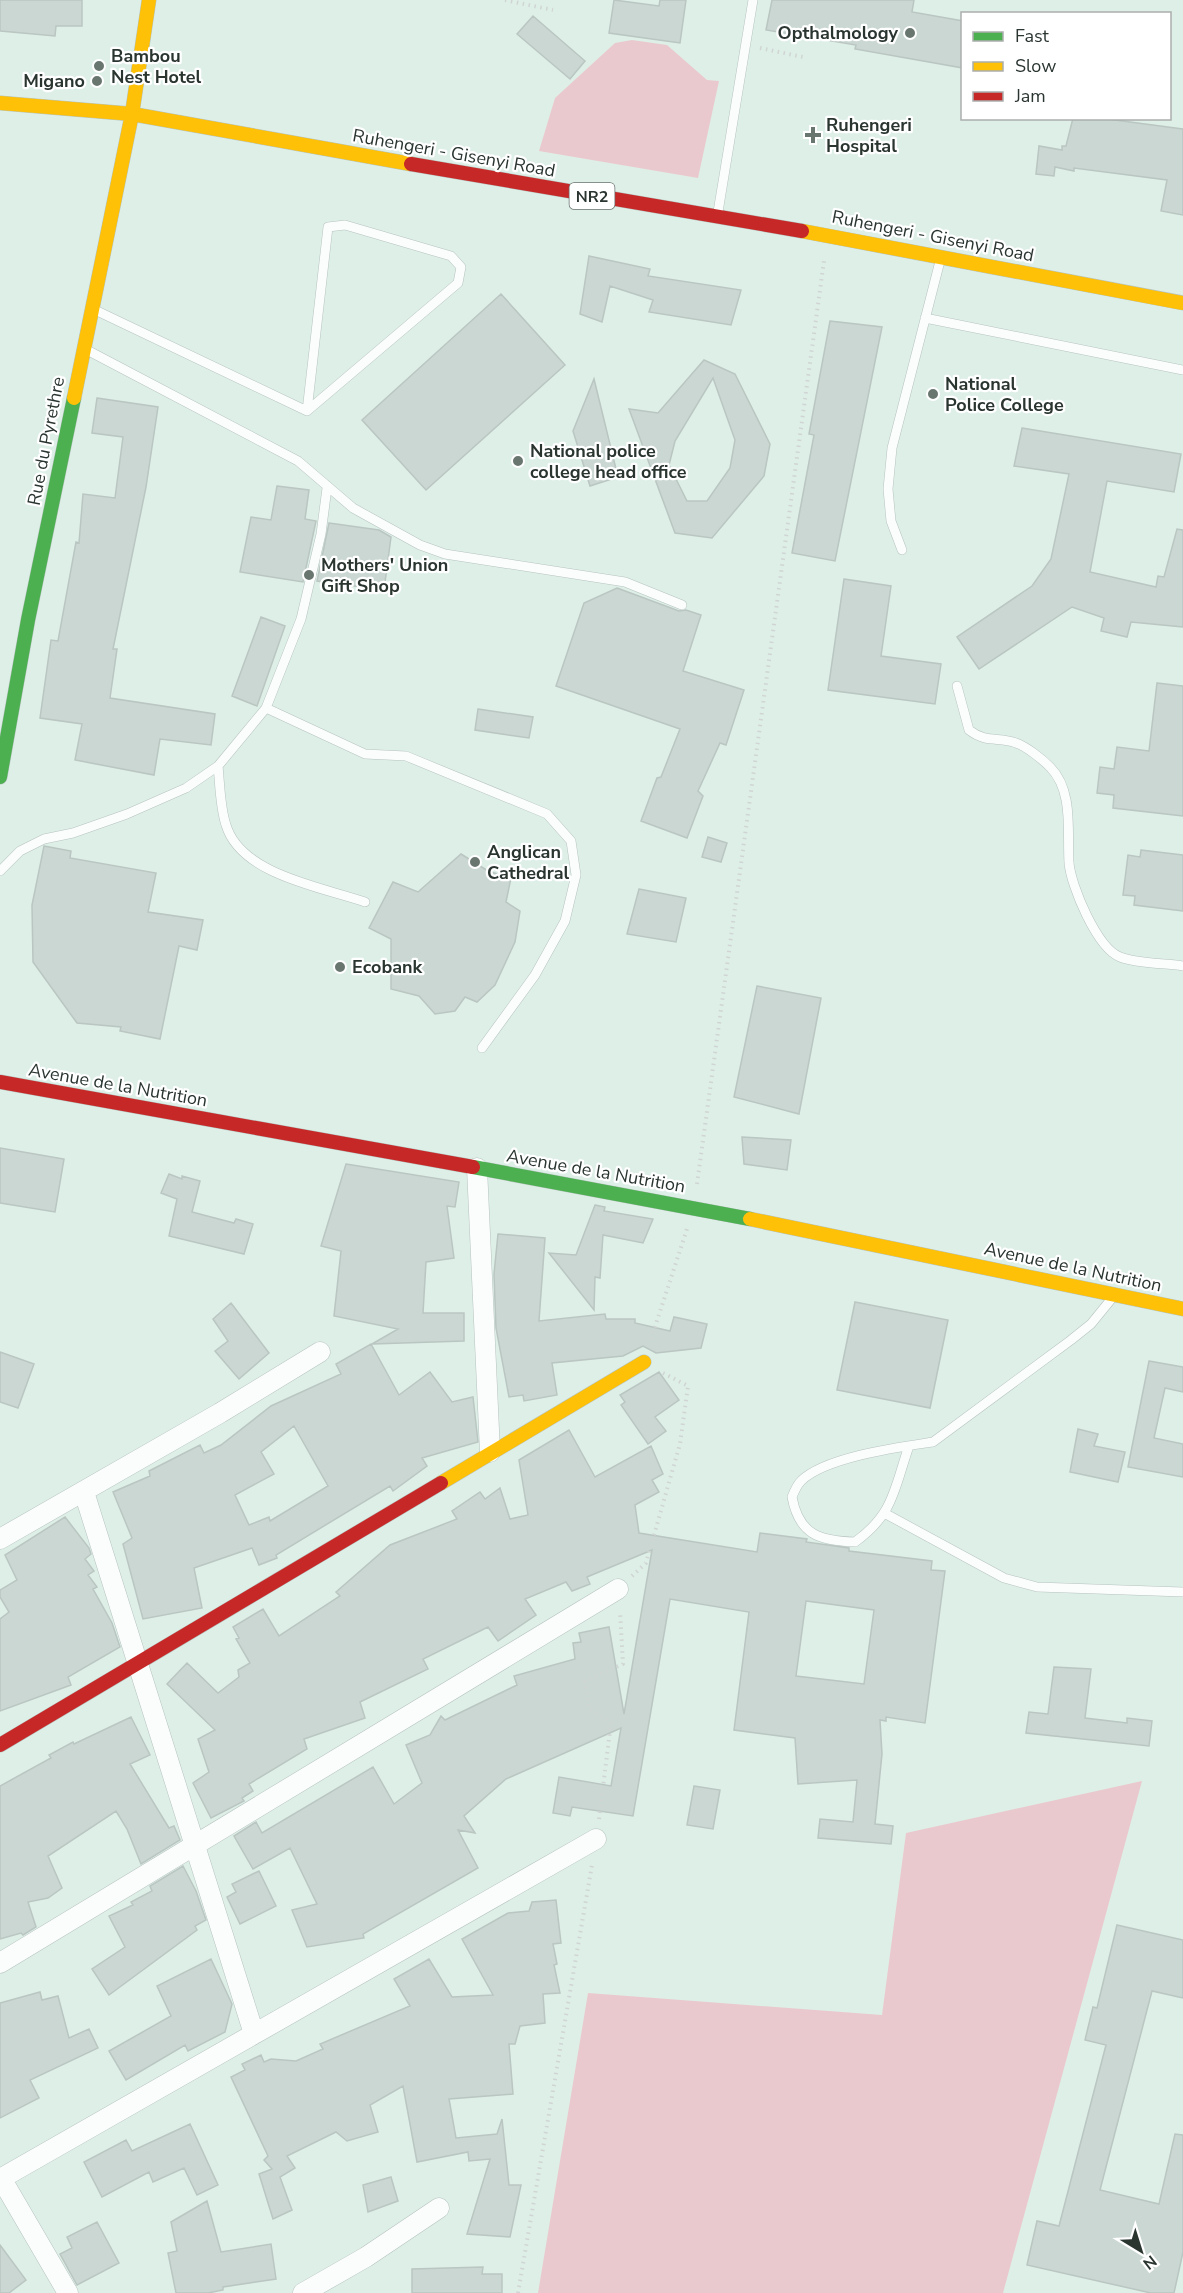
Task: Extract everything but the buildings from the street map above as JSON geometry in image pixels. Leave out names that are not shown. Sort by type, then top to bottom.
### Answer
[{"type":"main road","name":"Rue du Pyrethre","points":[[0,777],[28,620],[132,114],[149,0]]},
{"type":"main road","name":"Ruhengeri - Gisenyi Road","points":[[0,103],[132,114],[717,218],[827,234],[1183,303]]},
{"type":"main road","name":"Avenue de la Nutrition","points":[[0,1082],[694,1207],[1117,1293],[1183,1309]]},
{"type":"main road","points":[[0,1745],[139,1666],[490,1452],[644,1362]]},
{"type":"street","points":[[477,1168],[490,1452]]},
{"type":"street","points":[[0,1539],[84,1492],[320,1352]]},
{"type":"street","points":[[84,1492],[254,2034]]},
{"type":"street","points":[[0,1963],[618,1589]]},
{"type":"street","points":[[68,2293],[1,2178],[596,1839]]},
{"type":"street","points":[[303,2293],[366,2257],[439,2208]]},
{"type":"lane","points":[[717,218],[753,0]]},
{"type":"lane","points":[[345,225],[451,256],[461,267],[458,283],[307,411],[328,227],[345,225]]},
{"type":"lane","points":[[902,550],[891,521],[888,489],[892,448],[941,255]]},
{"type":"lane","points":[[91,309],[307,411]]},
{"type":"lane","points":[[925,318],[1183,370]]},
{"type":"lane","points":[[83,348],[298,461],[327,488],[363,513],[420,545],[445,554],[625,582],[682,605]]},
{"type":"lane","points":[[0,871],[20,851],[44,839],[73,833],[127,814],[186,788],[218,766],[266,708],[301,619],[320,542],[327,488]]},
{"type":"lane","points":[[957,686],[969,730],[988,740],[1016,742],[1050,767],[1061,785],[1068,807],[1070,866],[1091,925],[1102,944],[1119,957],[1183,966]]},
{"type":"lane","points":[[266,708],[365,754],[406,756],[547,814],[571,841],[576,875],[565,921],[535,975],[482,1048]]},
{"type":"lane","points":[[218,766],[226,826],[238,848],[262,868],[365,902]]},
{"type":"lane","points":[[909,1446],[886,1514],[876,1527],[855,1542],[818,1538],[805,1527],[794,1511],[792,1497],[800,1481],[820,1470],[869,1452],[933,1442],[1071,1340],[1090,1324],[1117,1293]]},
{"type":"lane","points":[[886,1514],[1004,1578],[1037,1587],[1183,1592]]},
{"type":"path","points":[[505,0],[553,10]]},
{"type":"path","points":[[746,44],[803,57]]},
{"type":"path","points":[[518,2293],[596,1839],[611,1723],[589,1709],[585,1681],[623,1664],[618,1589],[646,1563],[680,1444],[688,1386],[644,1362],[694,1207],[827,234]]},
{"type":"shaded area","points":[[632,40],[667,45],[707,80],[719,81],[698,178],[539,151],[555,98],[615,43]]},
{"type":"shaded area","points":[[1142,1781],[1003,2293],[538,2293],[588,1993],[882,2015],[906,1833]]},
{"type":"traffic: fast","points":[[0,777],[28,620],[74,398]]},
{"type":"traffic: fast","points":[[473,1167],[750,1219]]},
{"type":"traffic: slow","points":[[74,398],[132,114],[149,0]]},
{"type":"traffic: slow","points":[[0,103],[132,114],[411,164]]},
{"type":"traffic: slow","points":[[802,231],[1183,303]]},
{"type":"traffic: slow","points":[[750,1219],[1183,1309]]},
{"type":"traffic: slow","points":[[441,1483],[644,1362]]},
{"type":"traffic: jam","points":[[411,164],[802,231]]},
{"type":"traffic: jam","points":[[0,1082],[473,1167]]},
{"type":"traffic: jam","points":[[0,1745],[441,1483]]},
{"type":"place","name":"Opthalmology","points":[[910,33]]},
{"type":"place","name":"Bambou Nest Hotel","points":[[99,66]]},
{"type":"place","name":"Migano","points":[[97,81]]},
{"type":"place","name":"Ruhengeri Hospital","points":[[813,135]]},
{"type":"place","name":"National Police College","points":[[933,394]]},
{"type":"place","name":"National police college head office","points":[[518,461]]},
{"type":"place","name":"Mothers' Union Gift Shop","points":[[309,575]]},
{"type":"place","name":"Anglican Cathedral","points":[[475,862]]},
{"type":"place","name":"Ecobank","points":[[340,967]]}]
